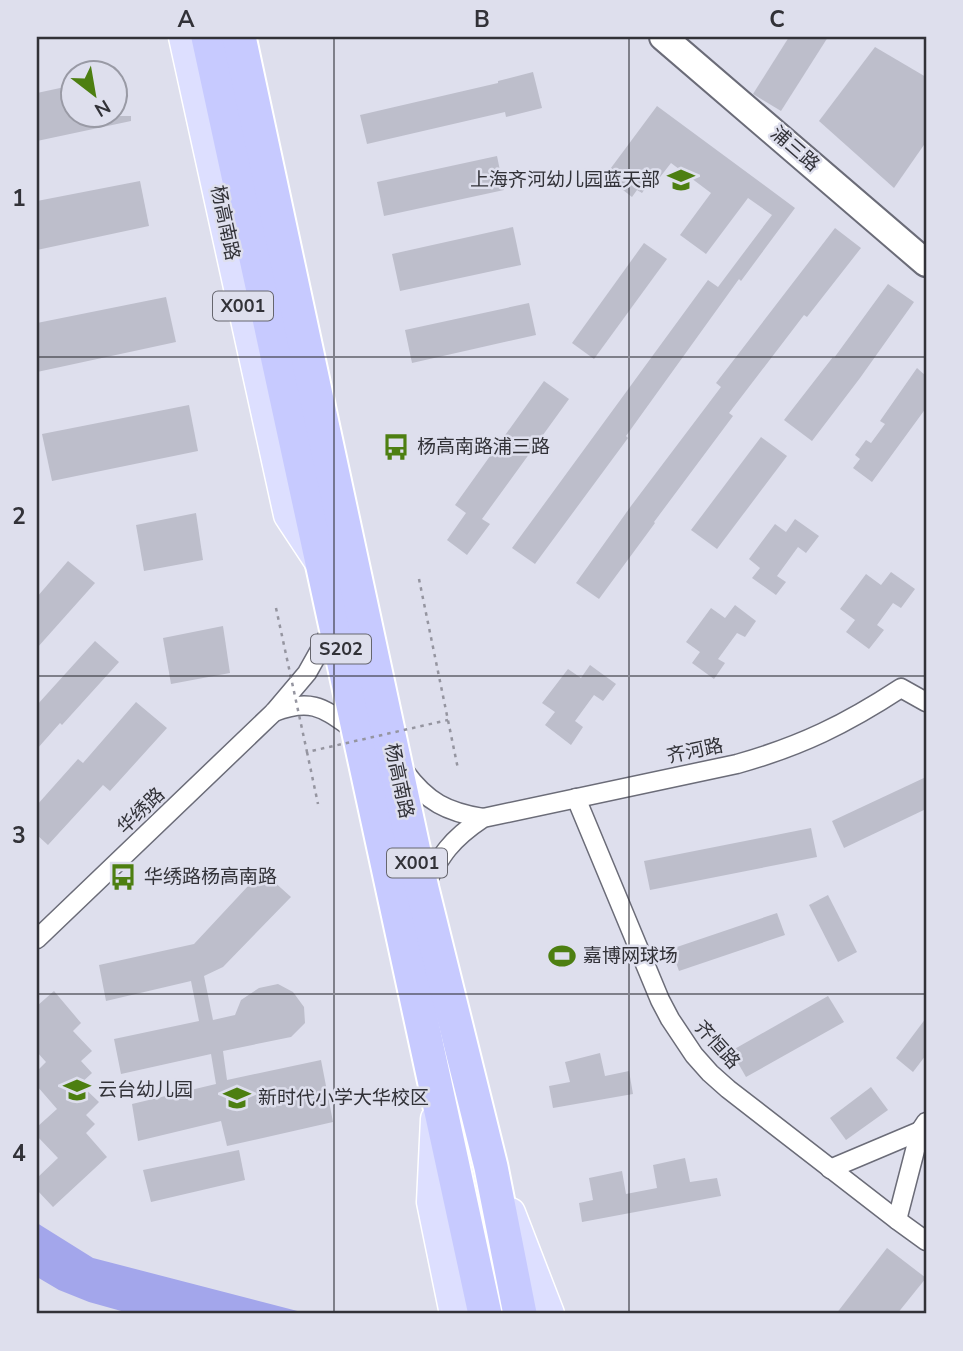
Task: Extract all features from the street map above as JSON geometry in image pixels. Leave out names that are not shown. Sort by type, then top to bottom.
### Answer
[{"type":"highway","name":"杨高南路","points":[[208,37],[272,262]]},
{"type":"highway","name":"杨高南路","points":[[239,37],[272,262],[336,561],[393,756],[422,889],[492,1167],[520,1314]]},
{"type":"highway","name":"杨高南路","points":[[336,561],[335,623],[485,1314]]},
{"type":"main road","name":"杨高南路","points":[[184,37],[289,515],[336,561]]},
{"type":"main road","name":"杨高南路","points":[[250,37],[351,498],[336,561]]},
{"type":"main road","name":"杨高南路","points":[[438,1090],[432,1202],[455,1314]]},
{"type":"main road","name":"杨高南路","points":[[492,1167],[549,1314]]},
{"type":"street","name":"浦三路","points":[[663,37],[926,263]]},
{"type":"street","name":"华绣路","points":[[37,939],[274,712],[307,673],[335,623]]},
{"type":"street","name":"齐河路","points":[[393,756],[417,788],[431,800],[464,815],[483,818],[737,764],[827,732],[901,688],[926,702]]},
{"type":"street","points":[[274,712],[292,705],[309,705],[326,710],[359,733]]},
{"type":"street","name":"齐恒路","points":[[576,799],[660,1000],[680,1037],[694,1055],[719,1081],[926,1241]]},
{"type":"street","name":"齐河路","points":[[422,889],[454,840],[483,818]]},
{"type":"street","points":[[830,1168],[923,1127]]},
{"type":"street","points":[[897,1220],[923,1127]]},
{"type":"path","points":[[419,579],[458,769]]},
{"type":"path","points":[[275,608],[318,804]]},
{"type":"path","points":[[307,751],[448,720]]},
{"type":"water","points":[[37,1223],[93,1258],[309,1314],[132,1314],[89,1302],[59,1290],[37,1277]]},
{"type":"building","points":[[789,37],[828,37],[781,111],[753,94]]},
{"type":"building","points":[[875,47],[926,77],[926,142],[894,188],[819,121]]},
{"type":"building","points":[[533,72],[542,108],[506,117],[505,112],[367,144],[360,115],[498,83]]},
{"type":"building","points":[[60,88],[60,130],[89,130],[37,141],[37,93]]},
{"type":"building","points":[[657,106],[795,208],[741,281],[739,279],[626,436],[628,438],[535,564],[512,548],[708,280],[718,287],[772,215],[748,198],[706,254],[680,235],[711,193],[671,163],[657,181],[653,178],[642,193],[637,190],[632,197],[605,176]]},
{"type":"building","points":[[497,156],[504,190],[384,216],[377,182]]},
{"type":"building","points":[[140,181],[149,226],[37,250],[37,201]]},
{"type":"building","points":[[513,227],[521,265],[400,291],[392,254]]},
{"type":"building","points":[[835,228],[861,248],[807,317],[804,315],[729,413],[733,416],[599,599],[576,583],[721,387],[716,383]]},
{"type":"building","points":[[644,243],[667,259],[594,359],[572,343]]},
{"type":"building","points":[[888,284],[914,302],[812,441],[784,420]]},
{"type":"building","points":[[166,297],[176,342],[37,372],[37,323]]},
{"type":"building","points":[[529,303],[536,335],[412,363],[405,330]]},
{"type":"building","points":[[917,368],[926,376],[926,408],[872,482],[853,468],[860,459],[855,455],[866,440],[871,443],[885,424],[880,421]]},
{"type":"building","points":[[544,381],[569,399],[482,519],[490,524],[467,555],[447,540],[466,513],[455,505]]},
{"type":"building","points":[[189,405],[198,451],[52,481],[42,434]]},
{"type":"building","points":[[761,437],[787,456],[717,549],[691,530]]},
{"type":"building","points":[[196,513],[203,560],[144,571],[136,525]]},
{"type":"building","points":[[795,519],[819,536],[806,553],[798,547],[777,576],[786,582],[776,595],[752,578],[760,568],[749,559],[775,524],[786,532]]},
{"type":"building","points":[[68,561],[95,583],[37,648],[37,597]]},
{"type":"building","points":[[891,572],[915,589],[901,608],[893,603],[877,625],[884,630],[869,649],[846,632],[855,620],[840,609],[866,574],[881,585]]},
{"type":"building","points":[[735,605],[756,621],[745,637],[737,633],[718,659],[725,663],[714,679],[692,663],[700,652],[686,642],[711,608],[725,618]]},
{"type":"building","points":[[223,626],[230,673],[171,684],[163,638]]},
{"type":"building","points":[[95,641],[119,662],[37,749],[37,705]]},
{"type":"building","points":[[590,665],[616,684],[603,701],[594,695],[575,721],[583,727],[571,745],[545,725],[555,712],[542,703],[568,669],[581,678]]},
{"type":"building","points":[[136,702],[167,728],[110,791],[103,785],[48,845],[37,835],[37,805],[78,759],[83,763]]},
{"type":"building","points":[[926,777],[926,809],[844,848],[832,821]]},
{"type":"building","points":[[811,828],[817,857],[650,890],[644,861]]},
{"type":"building","points":[[262,871],[291,897],[223,967],[204,976],[213,1020],[235,1015],[241,1000],[259,988],[278,984],[293,992],[304,1007],[305,1023],[291,1037],[223,1051],[227,1080],[321,1060],[333,1122],[227,1146],[221,1121],[138,1141],[132,1104],[216,1084],[211,1054],[121,1074],[114,1039],[199,1021],[191,981],[106,1001],[99,965],[194,944]]},
{"type":"building","points":[[828,895],[857,952],[838,962],[809,905]]},
{"type":"building","points":[[777,913],[785,935],[679,971],[671,949]]},
{"type":"building","points":[[54,991],[81,1023],[73,1031],[92,1051],[81,1061],[92,1073],[80,1084],[99,1102],[86,1115],[95,1124],[86,1133],[107,1157],[53,1207],[37,1190],[37,1178],[58,1158],[37,1136],[37,1127],[57,1109],[37,1086],[37,1071],[46,1062],[37,1052],[37,1006]]},
{"type":"building","points":[[828,996],[844,1022],[746,1077],[731,1051]]},
{"type":"building","points":[[926,1018],[926,1055],[913,1072],[896,1058]]},
{"type":"building","points":[[600,1053],[605,1076],[629,1071],[633,1094],[553,1108],[549,1086],[570,1082],[565,1062]]},
{"type":"building","points":[[871,1087],[888,1110],[846,1140],[830,1118]]},
{"type":"building","points":[[239,1150],[245,1180],[151,1202],[143,1170]]},
{"type":"building","points":[[685,1158],[690,1182],[717,1178],[721,1196],[582,1222],[579,1203],[593,1200],[589,1178],[622,1171],[626,1194],[657,1188],[653,1165]]},
{"type":"building","points":[[887,1248],[926,1278],[897,1314],[836,1314]]},
{"type":"place","name":"上海齐河幼儿园蓝天部","points":[[681,180]]},
{"type":"place","name":"杨高南路浦三路","points":[[396,447]]},
{"type":"place","name":"华绣路杨高南路","points":[[123,877]]},
{"type":"place","name":"嘉博网球场","points":[[562,956]]},
{"type":"place","name":"云台幼儿园","points":[[77,1090]]},
{"type":"place","name":"新时代小学大华校区","points":[[237,1098]]}]
